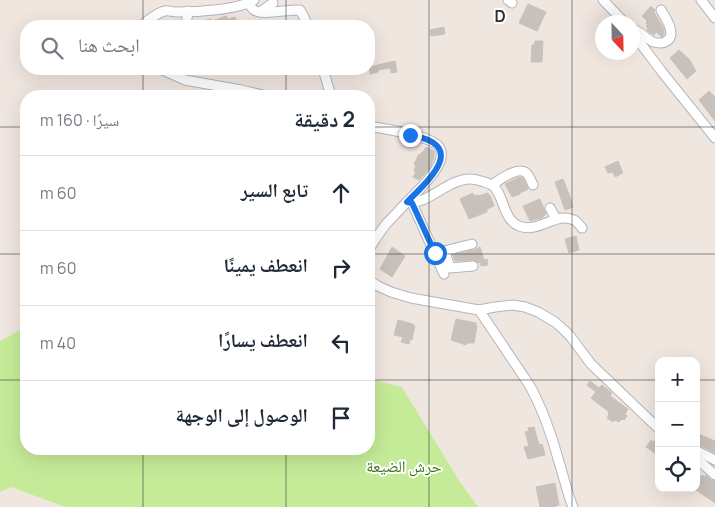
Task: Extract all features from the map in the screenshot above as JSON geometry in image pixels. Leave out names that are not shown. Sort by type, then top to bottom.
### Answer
[{"type":"street","points":[[603,0],[617,15]]},
{"type":"street","points":[[701,0],[715,18]]},
{"type":"street","points":[[149,20],[164,11],[211,10],[251,2],[253,10],[259,13],[300,10],[305,20]]},
{"type":"street","points":[[259,13],[273,3]]},
{"type":"street","points":[[640,32],[651,41],[657,43],[667,41],[671,33],[670,25],[661,10]]},
{"type":"street","points":[[187,20],[188,11]]},
{"type":"street","points":[[640,41],[715,138]]},
{"type":"street","points":[[174,75],[185,80],[241,90]]},
{"type":"street","points":[[325,75],[329,90]]},
{"type":"street","points":[[375,127],[424,137],[439,147],[441,154],[434,173],[409,203],[386,225],[375,240]]},
{"type":"street","points":[[492,185],[509,174],[523,170],[533,185]]},
{"type":"street","points":[[409,203],[428,197],[449,184],[472,178],[492,185],[497,191],[506,212],[516,225],[527,228],[541,226],[563,218],[574,220],[582,228]]},
{"type":"street","points":[[409,203],[450,268],[473,266]]},
{"type":"street","points":[[550,208],[556,220]]},
{"type":"street","points":[[440,252],[472,244]]},
{"type":"street","points":[[440,252],[444,274]]},
{"type":"street","points":[[375,284],[391,292],[411,298],[479,310],[513,305],[538,312],[555,322],[570,336],[591,364],[655,425]]},
{"type":"street","points":[[479,310],[536,396],[546,421],[573,507]]},
{"type":"street","points":[[700,452],[715,460]]},
{"type":"street","points":[[700,462],[715,475]]},
{"type":"green space","name":"حرش الضيعة","points":[[20,330],[20,455],[375,455],[375,380],[402,387],[458,479],[478,507],[65,507],[11,487],[0,492],[0,341]]},
{"type":"building","points":[[528,4],[546,12],[537,31],[519,23]]},
{"type":"building","points":[[651,6],[655,10],[654,12],[664,29],[662,37],[656,32],[654,35],[647,30],[647,21],[642,16]]},
{"type":"building","points":[[226,16],[228,19],[235,17],[236,20],[215,20]]},
{"type":"building","points":[[444,27],[445,34],[431,36],[430,30]]},
{"type":"building","points":[[535,41],[543,41],[542,62],[531,62],[532,45],[534,45]]},
{"type":"building","points":[[679,50],[689,59],[696,71],[687,79],[670,58]]},
{"type":"building","points":[[395,61],[397,72],[391,73],[390,68],[378,70],[375,73],[375,66]]},
{"type":"building","points":[[709,91],[715,97],[715,121],[699,100]]},
{"type":"building","points":[[426,147],[434,151],[434,157],[430,168],[419,180],[413,177],[416,172],[414,171],[416,166],[414,164],[419,154]]},
{"type":"building","points":[[618,161],[623,173],[615,177],[613,172],[608,173],[605,167]]},
{"type":"building","points":[[519,177],[523,178],[528,189],[512,197],[505,184]]},
{"type":"building","points":[[563,179],[573,207],[565,210],[555,182]]},
{"type":"building","points":[[473,193],[474,196],[478,196],[488,193],[494,206],[487,209],[487,212],[469,219],[460,199]]},
{"type":"building","points":[[540,199],[546,214],[542,218],[530,221],[523,206]]},
{"type":"building","points":[[576,236],[579,250],[569,253],[565,239]]},
{"type":"building","points":[[392,247],[405,256],[392,277],[380,269]]},
{"type":"building","points":[[480,247],[484,260],[487,259],[488,265],[481,266],[480,262],[478,263],[473,260],[455,261],[453,255]]},
{"type":"building","points":[[456,319],[476,323],[474,343],[466,343],[466,345],[451,340]]},
{"type":"building","points":[[398,320],[415,326],[412,340],[410,339],[409,344],[401,342],[403,337],[394,335]]},
{"type":"building","points":[[590,381],[599,388],[602,385],[612,393],[610,396],[628,409],[624,420],[622,419],[619,422],[615,420],[613,422],[607,418],[609,412],[591,398],[596,392],[587,385]]},
{"type":"building","points":[[534,427],[539,445],[542,444],[545,455],[528,459],[524,447],[529,446],[525,432],[529,431],[528,428]]},
{"type":"building","points":[[700,435],[715,441],[715,453],[700,445]]},
{"type":"building","points":[[651,440],[653,442],[655,440],[655,453],[646,447]]},
{"type":"building","points":[[702,475],[705,477],[706,475],[715,481],[715,503],[699,492],[700,477]]},
{"type":"building","points":[[555,483],[559,505],[540,507],[536,487]]},
{"type":"route","points":[[410,135],[424,137],[433,142],[439,147],[441,154],[434,173],[407,202],[412,203],[435,253]]}]
